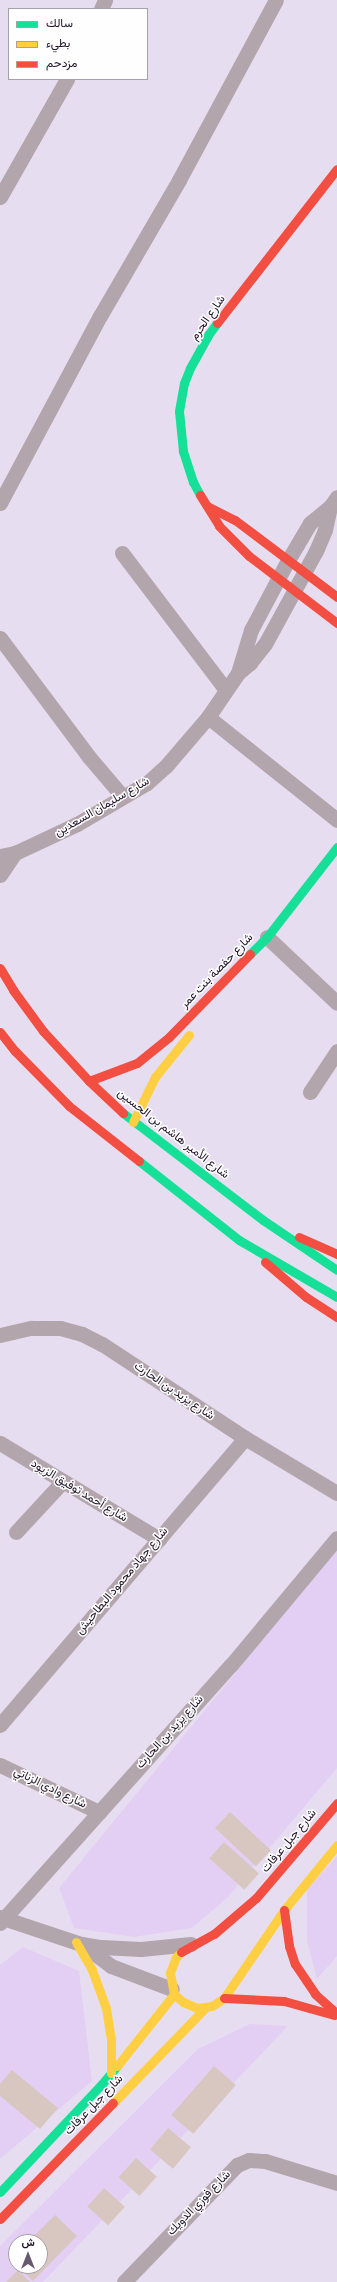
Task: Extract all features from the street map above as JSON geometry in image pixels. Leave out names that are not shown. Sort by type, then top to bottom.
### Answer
[{"type":"main road","name":"شارع الحرم","points":[[337,169],[208,335],[190,368],[180,399],[183,451],[193,482],[206,506],[227,534],[250,556],[337,623]]},
{"type":"main road","points":[[206,506],[235,520],[287,562],[337,597]]},
{"type":"main road","name":"شارع حفصة بنت عمر","points":[[89,1081],[137,1063],[154,1052],[272,943],[337,847]]},
{"type":"main road","name":"شارع الأمير هاشم بن الحسين","points":[[1,966],[13,990],[43,1032],[89,1081],[133,1122],[263,1220],[337,1270]]},
{"type":"main road","name":"شارع حفصة بنت عمر","points":[[133,1122],[155,1077],[180,1044],[196,1027]]},
{"type":"main road","points":[[0,1032],[15,1052],[68,1106],[239,1240],[306,1297],[337,1317]]},
{"type":"main road","name":"شارع الأمير هاشم بن الحسين","points":[[263,1220],[337,1254]]},
{"type":"main road","points":[[239,1240],[337,1297]]},
{"type":"main road","name":"شارع جبل عرفات","points":[[0,2192],[111,2073],[173,1992],[170,1973],[176,1957],[182,1951],[198,1943],[228,1923],[256,1898],[337,1803]]},
{"type":"main road","name":"شارع جبل عرفات","points":[[0,2219],[206,2008],[224,1998],[243,1968],[284,1910],[337,1845]]},
{"type":"main road","points":[[284,1910],[289,1946],[295,1964],[315,1994],[337,2015]]},
{"type":"main road","points":[[79,1943],[95,1977],[106,2008],[111,2040],[111,2073]]},
{"type":"main road","points":[[173,1992],[190,2006],[206,2008]]},
{"type":"main road","points":[[224,1998],[254,1998],[284,2001],[337,2015]]},
{"type":"street","points":[[0,503],[100,316],[179,180],[276,0]]},
{"type":"street","points":[[0,197],[66,80]]},
{"type":"street","name":"شارع سليمان السعدين","points":[[238,673],[251,630],[287,562],[310,523],[334,502]]},
{"type":"street","name":"شارع سليمان السعدين","points":[[0,856],[15,852],[77,824],[147,783],[166,766],[208,717],[238,673],[250,662],[265,644],[304,573],[324,530],[334,502]]},
{"type":"street","points":[[122,553],[226,690]]},
{"type":"street","points":[[0,638],[89,757],[123,798]]},
{"type":"street","points":[[208,717],[337,820]]},
{"type":"street","points":[[0,875],[15,852]]},
{"type":"street","points":[[272,943],[337,1003]]},
{"type":"street","points":[[310,1092],[337,1051]]},
{"type":"street","name":"شارع يزيد بن الحارث","points":[[0,1334],[31,1328],[60,1328],[82,1334],[117,1353],[245,1438],[337,1494]]},
{"type":"street","name":"شارع جهاد محمود البطاحيش","points":[[0,1725],[245,1438]]},
{"type":"street","name":"شارع أحمد توفيق الزيود","points":[[0,1443],[159,1539]]},
{"type":"street","points":[[16,1532],[62,1481]]},
{"type":"street","name":"شارع يزيد بن الحارث","points":[[2,1920],[231,1665],[337,1538]]},
{"type":"street","name":"شارع وادي الزناتي","points":[[0,1765],[99,1812]]},
{"type":"street","points":[[2,1920],[79,1943],[101,1947],[141,1949],[198,1943]]},
{"type":"street","points":[[79,1943],[111,1966],[173,1992]]},
{"type":"street","name":"شارع فوزي الدويك","points":[[124,2282],[237,2165],[250,2160],[265,2161],[337,2183]]},
{"type":"shaded area","points":[[337,1549],[337,1768],[228,1897],[192,1928],[134,1937],[74,1928],[59,1888]]},
{"type":"shaded area","points":[[337,1856],[337,1956],[317,1979],[307,1941],[307,1889]]},
{"type":"shaded area","points":[[23,1947],[79,1971],[92,2081],[0,2159],[0,1965]]},
{"type":"shaded area","points":[[250,2024],[288,2026],[43,2282],[0,2282],[0,2246],[8,2238],[8,2274],[48,2274],[48,2234],[12,2234],[198,2049]]},
{"type":"building","points":[[230,1812],[271,1850],[256,1866],[215,1828]]},
{"type":"building","points":[[224,1842],[259,1873],[244,1890],[209,1858]]},
{"type":"building","points":[[214,2066],[236,2085],[193,2134],[171,2115]]},
{"type":"building","points":[[12,2070],[58,2108],[40,2129],[0,2096],[0,2084]]},
{"type":"building","points":[[168,2128],[191,2147],[173,2169],[150,2149]]},
{"type":"building","points":[[136,2158],[157,2177],[139,2196],[119,2177]]},
{"type":"building","points":[[104,2188],[125,2207],[108,2225],[87,2207]]},
{"type":"building","points":[[55,2215],[77,2236],[48,2266],[48,2234],[36,2234]]},
{"type":"building","points":[[14,2274],[22,2274],[30,2282],[6,2282]]},
{"type":"building","points":[[26,2274],[40,2274],[33,2281]]},
{"type":"traffic: fast","points":[[200,495],[193,482],[183,451],[179,411],[184,383],[190,368],[208,335],[217,323]]},
{"type":"traffic: fast","points":[[250,954],[267,937],[337,847]]},
{"type":"traffic: fast","points":[[123,1113],[263,1220],[337,1270]]},
{"type":"traffic: fast","points":[[139,1161],[239,1240],[337,1297]]},
{"type":"traffic: fast","points":[[0,2192],[101,2085],[117,2066]]},
{"type":"traffic: slow","points":[[133,1122],[155,1077],[189,1035]]},
{"type":"traffic: slow","points":[[181,1952],[176,1957],[170,1973],[174,1994],[183,2002],[197,2008],[212,2006],[224,1998],[284,1910],[337,1845]]},
{"type":"traffic: slow","points":[[76,1942],[92,1970],[106,2008],[111,2040],[111,2073]]},
{"type":"traffic: slow","points":[[117,2066],[174,1994]]},
{"type":"traffic: slow","points":[[113,2103],[205,2008]]},
{"type":"traffic: jam","points":[[217,323],[337,169]]},
{"type":"traffic: jam","points":[[200,495],[219,526],[249,556],[337,623]]},
{"type":"traffic: jam","points":[[207,506],[235,520],[337,597]]},
{"type":"traffic: jam","points":[[89,1081],[137,1063],[169,1037],[250,954]]},
{"type":"traffic: jam","points":[[0,968],[13,990],[43,1031],[89,1081],[123,1113]]},
{"type":"traffic: jam","points":[[0,1032],[15,1051],[69,1106],[139,1161]]},
{"type":"traffic: jam","points":[[299,1237],[337,1254]]},
{"type":"traffic: jam","points":[[265,1262],[306,1297],[337,1317]]},
{"type":"traffic: jam","points":[[181,1952],[214,1934],[256,1898],[337,1803]]},
{"type":"traffic: jam","points":[[284,1910],[289,1946],[295,1964],[315,1994],[337,2014]]},
{"type":"traffic: jam","points":[[224,1998],[284,2001],[334,2015]]},
{"type":"traffic: jam","points":[[0,2219],[113,2103]]}]
